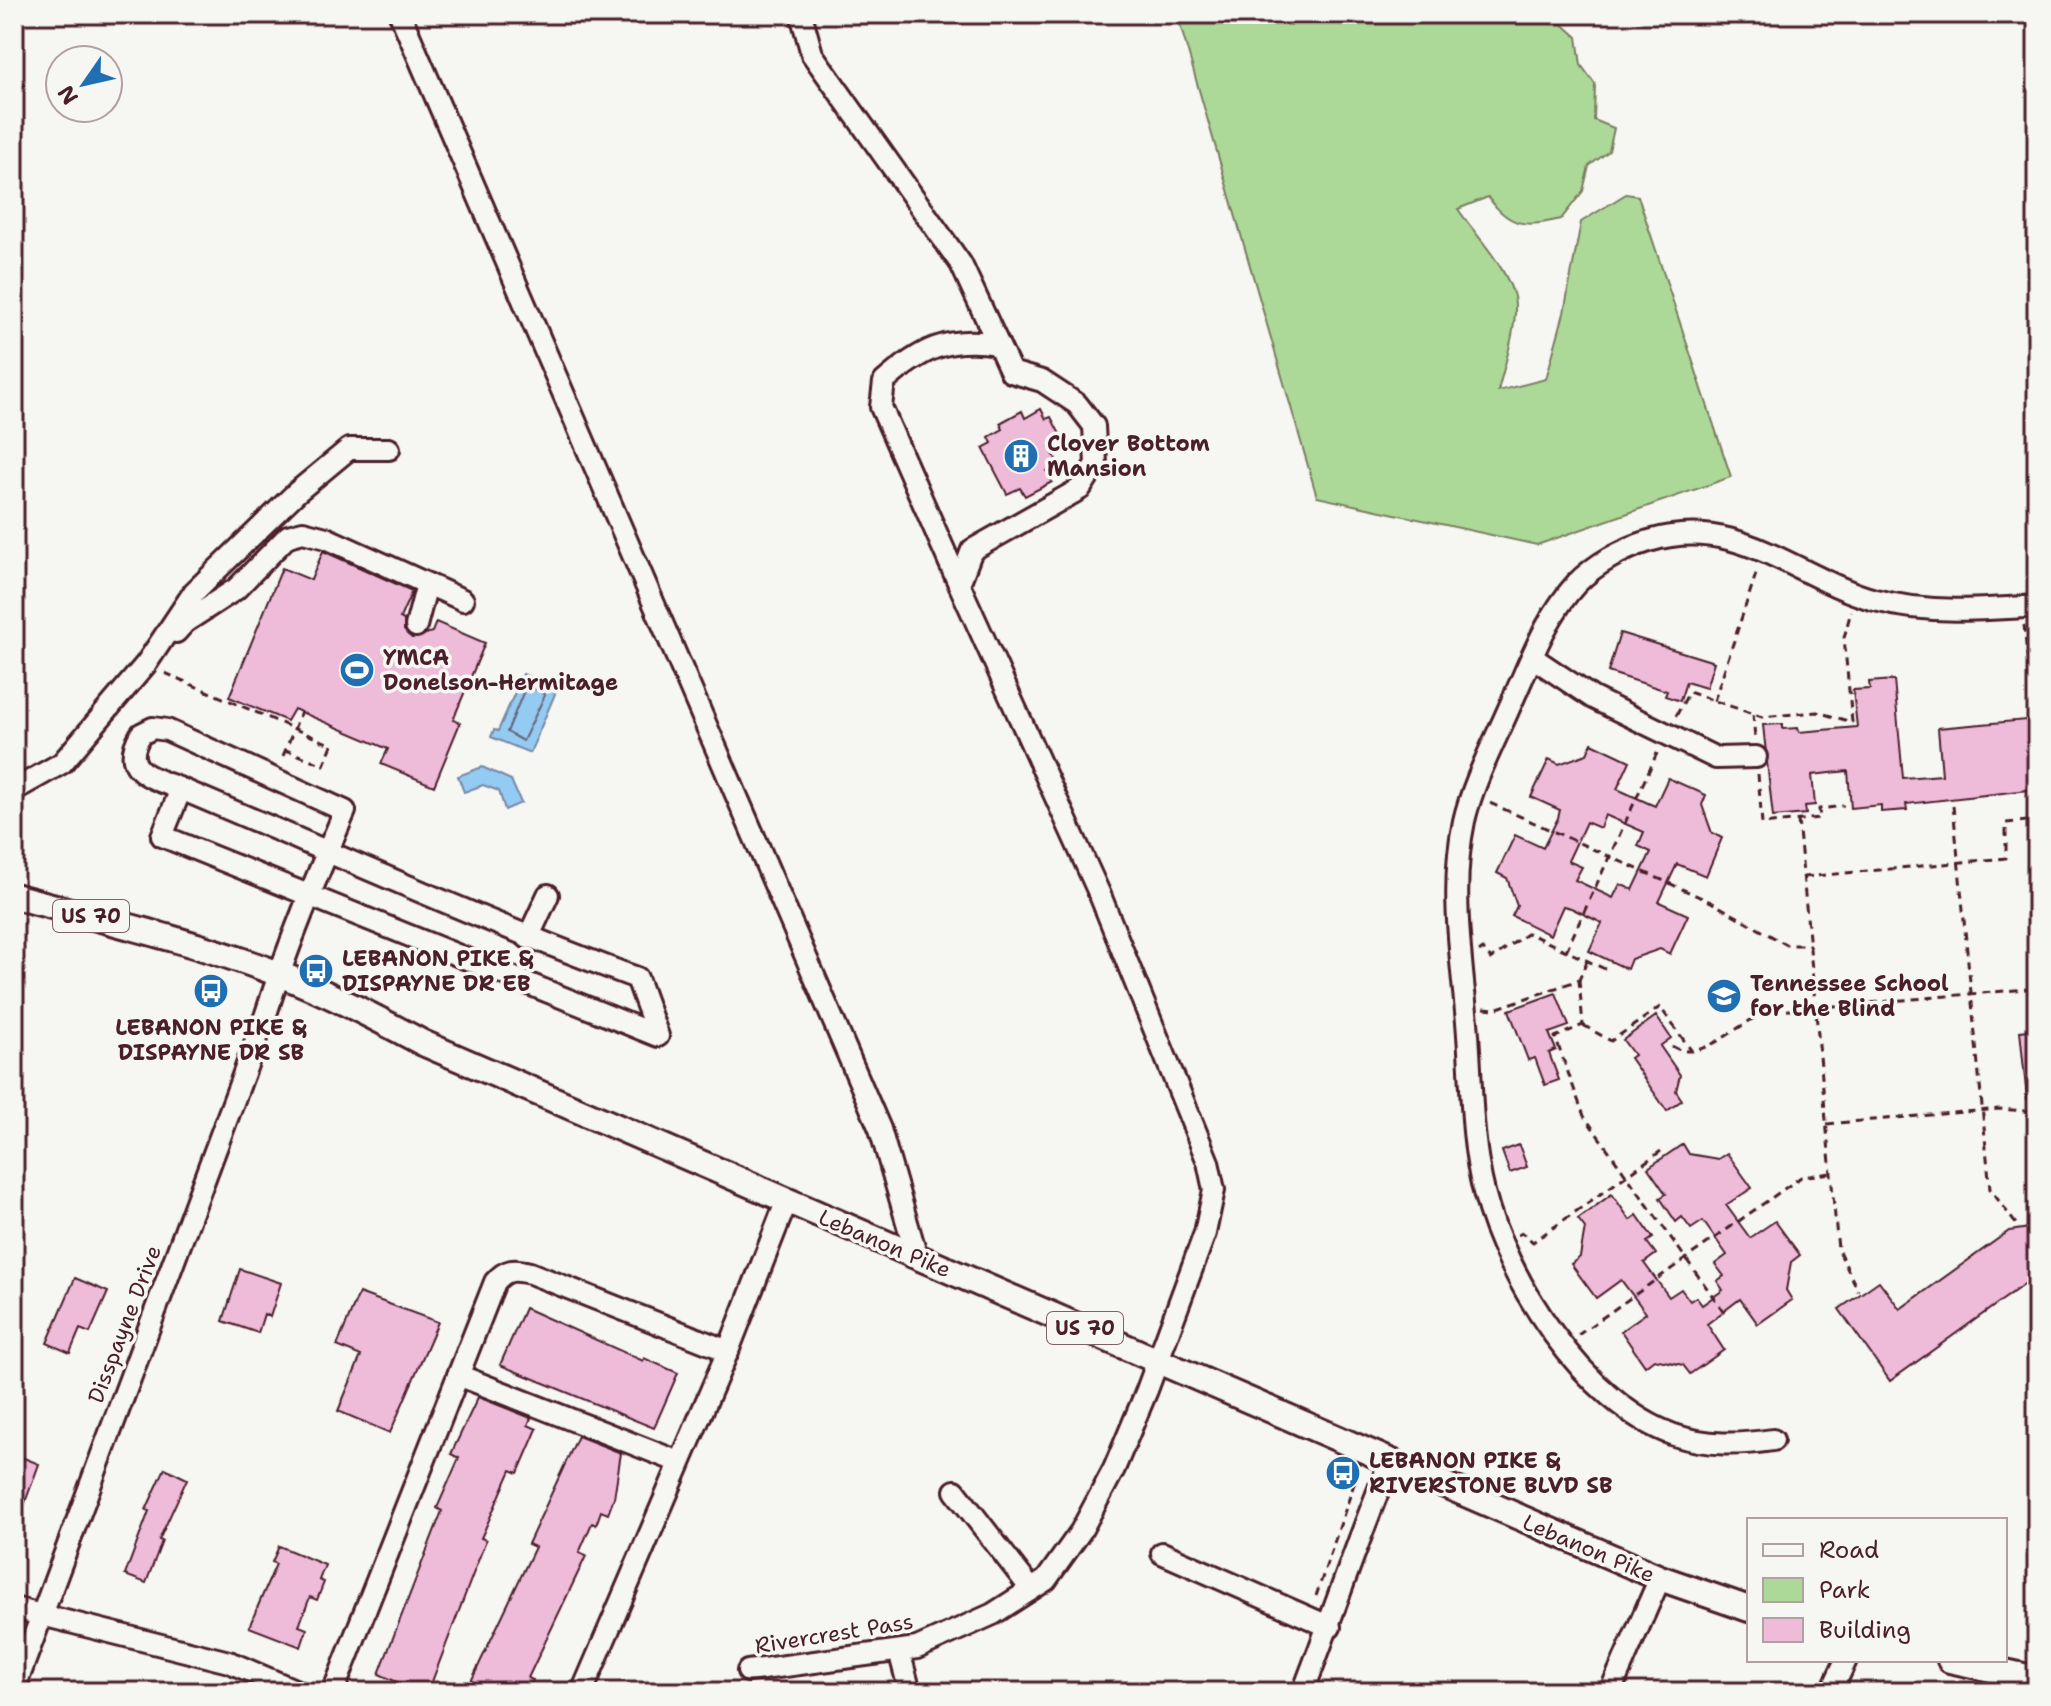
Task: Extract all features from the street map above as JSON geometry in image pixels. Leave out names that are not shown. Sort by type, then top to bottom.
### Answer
[{"type":"main road","name":"Lebanon Pike","points":[[14,896],[169,937],[278,974],[354,1006],[423,1043],[1390,1462],[1660,1578],[1747,1608]]},
{"type":"main road","points":[[1957,1662],[2030,1682]]},
{"type":"street","points":[[400,14],[880,1129],[917,1257]]},
{"type":"street","points":[[801,14],[812,54],[961,264],[1011,372],[1042,381],[1077,404],[1094,426],[1096,464],[1080,489],[972,550],[959,584]]},
{"type":"street","name":"Rivercrest Pass","points":[[748,1671],[917,1648],[993,1614],[1046,1580],[1081,1531],[1114,1469],[1205,1233],[1214,1190],[1208,1162],[1100,895],[881,407],[884,382],[913,356],[965,339],[998,344]]},
{"type":"street","points":[[146,664],[194,592],[297,492],[349,449],[389,449]]},
{"type":"street","points":[[14,790],[62,763],[185,622],[236,589],[288,536],[303,532],[463,600]]},
{"type":"street","points":[[1773,1440],[1726,1445],[1669,1433],[1609,1395],[1564,1345],[1527,1296],[1489,1211],[1480,1173],[1457,874],[1464,821],[1532,657],[1554,613],[1579,581],[1623,551],[1647,542],[1692,534],[1733,538],[1856,594],[1898,606],[1953,610],[2029,606]]},
{"type":"street","points":[[416,626],[427,584]]},
{"type":"street","points":[[1532,657],[1593,698],[1716,758],[1756,757]]},
{"type":"street","name":"Disspayne Drive","points":[[14,1690],[278,974],[345,811],[167,730],[153,728],[141,734],[133,754],[141,773],[181,789]]},
{"type":"street","points":[[181,789],[528,938],[637,978],[658,1036],[162,836],[181,789]]},
{"type":"street","points":[[528,938],[548,895]]},
{"type":"street","points":[[582,1692],[728,1351],[787,1200]]},
{"type":"street","points":[[333,1692],[495,1282],[503,1272],[516,1269],[728,1351]]},
{"type":"street","points":[[458,1375],[679,1462]]},
{"type":"street","points":[[1302,1689],[1330,1627],[1354,1546],[1390,1462]]},
{"type":"street","points":[[955,1491],[1031,1589]]},
{"type":"street","points":[[1162,1553],[1330,1627]]},
{"type":"street","points":[[1610,1692],[1660,1578]]},
{"type":"street","points":[[14,1608],[229,1662],[299,1692]]},
{"type":"street","points":[[899,1651],[910,1692]]},
{"type":"street","points":[[1831,1692],[1845,1662]]},
{"type":"path","points":[[1714,701],[1764,550]]},
{"type":"path","points":[[2029,606],[2033,713]]},
{"type":"path","points":[[146,664],[332,745],[324,765],[286,750]]},
{"type":"path","points":[[283,756],[301,712]]},
{"type":"path","points":[[1753,714],[1762,824],[1820,818],[1819,809],[1844,806]]},
{"type":"path","points":[[1472,796],[1711,902],[1787,945],[1810,945]]},
{"type":"path","points":[[1953,806],[1990,1189],[2016,1224]]},
{"type":"path","points":[[1798,820],[1838,1249],[1858,1291]]},
{"type":"path","points":[[1804,877],[2006,858],[2006,823],[2037,820]]},
{"type":"path","points":[[1462,965],[1483,949],[1491,959],[1528,933],[1605,969]]},
{"type":"path","points":[[1583,1025],[1579,980],[1587,961]]},
{"type":"path","points":[[1465,1007],[1495,1009],[1579,980]]},
{"type":"path","points":[[1672,1046],[1679,1050],[1706,1047],[1759,1015],[2037,988]]},
{"type":"path","points":[[1583,1025],[1611,1041],[1660,1007],[1691,1050]]},
{"type":"path","points":[[1583,1025],[1555,1037],[1581,1110],[1724,1312]]},
{"type":"path","points":[[1827,1124],[1982,1110],[2037,1112]]},
{"type":"path","points":[[1503,1244],[1522,1233],[1533,1242],[1661,1151]]},
{"type":"path","points":[[1564,1345],[1801,1177],[1831,1173]]},
{"type":"path","points":[[1316,1597],[1356,1478]]},
{"type":"green space","points":[[1177,14],[1510,14],[1537,23],[1558,20],[1577,37],[1581,65],[1595,84],[1594,120],[1614,128],[1609,151],[1589,166],[1583,191],[1561,219],[1520,223],[1504,215],[1488,197],[1458,209],[1496,259],[1513,293],[1515,315],[1498,391],[1546,379],[1564,313],[1581,222],[1626,194],[1638,196],[1731,477],[1537,545],[1317,497]]},
{"type":"water","points":[[523,674],[557,689],[530,753],[491,737],[494,730],[498,731]]},
{"type":"water","points":[[482,767],[511,780],[521,803],[505,810],[499,791],[483,785],[464,792],[458,776]]},
{"type":"building","name":"Clover Bottom Mansion","points":[[1041,409],[1046,419],[1051,417],[1063,440],[1050,447],[1059,465],[1047,471],[1052,482],[1025,496],[1020,488],[1007,494],[983,448],[992,443],[989,437],[1003,429],[1000,423],[1022,411],[1025,418]]},
{"type":"building","name":"YMCA Donelson-Hermitage","points":[[323,551],[412,591],[400,618],[404,620],[404,630],[412,638],[432,632],[436,622],[485,643],[453,720],[460,723],[434,786],[381,764],[388,749],[294,709],[287,721],[229,697],[282,568],[311,580]]},
{"type":"building","points":[[1620,633],[1714,662],[1706,688],[1686,682],[1680,701],[1665,696],[1667,691],[1608,672]]},
{"type":"building","points":[[1894,680],[1903,778],[1942,775],[1938,728],[2037,719],[2037,789],[1906,804],[1907,810],[1881,812],[1881,805],[1851,808],[1848,771],[1812,775],[1815,805],[1805,806],[1806,814],[1773,817],[1763,725],[1783,724],[1783,729],[1798,728],[1799,732],[1857,727],[1853,690],[1870,689],[1869,682]]},
{"type":"building","points":[[1592,743],[1630,761],[1617,789],[1655,806],[1668,778],[1706,795],[1702,805],[1712,833],[1722,838],[1706,876],[1677,864],[1659,902],[1688,915],[1670,954],[1660,949],[1631,959],[1627,969],[1589,951],[1602,923],[1571,908],[1563,906],[1550,935],[1512,916],[1517,906],[1507,878],[1497,873],[1515,835],[1543,848],[1558,818],[1560,810],[1531,797],[1549,759],[1559,764],[1587,754]],"holes":[[[1605,815],[1644,832],[1638,846],[1651,852],[1633,890],[1620,884],[1613,898],[1575,880],[1582,867],[1568,861],[1586,822],[1600,828]]]},
{"type":"building","points":[[1556,993],[1569,1026],[1549,1033],[1556,1050],[1549,1053],[1559,1080],[1545,1085],[1535,1058],[1528,1060],[1509,1010]]},
{"type":"building","points":[[1656,1016],[1671,1038],[1660,1046],[1680,1075],[1676,1091],[1682,1100],[1667,1111],[1630,1058],[1634,1055],[1623,1040]]},
{"type":"building","points":[[2037,1029],[2037,1099],[2027,1099],[2020,1031]]},
{"type":"building","points":[[1683,1144],[1689,1154],[1718,1159],[1727,1153],[1752,1188],[1726,1205],[1750,1238],[1775,1221],[1800,1255],[1791,1262],[1786,1290],[1792,1300],[1758,1324],[1740,1299],[1707,1324],[1724,1350],[1690,1374],[1683,1365],[1654,1359],[1645,1366],[1621,1331],[1646,1313],[1621,1280],[1596,1298],[1571,1264],[1580,1257],[1585,1228],[1578,1219],[1612,1194],[1630,1220],[1637,1215],[1653,1238],[1647,1242],[1656,1254],[1644,1263],[1669,1297],[1681,1289],[1690,1301],[1696,1297],[1702,1305],[1723,1290],[1717,1281],[1724,1276],[1715,1264],[1727,1255],[1703,1221],[1691,1229],[1682,1217],[1676,1222],[1660,1198],[1666,1194],[1648,1168]]},
{"type":"building","points":[[1519,1145],[1527,1167],[1510,1173],[1502,1151]]},
{"type":"building","points":[[2037,1227],[2037,1282],[2026,1283],[1890,1381],[1839,1309],[1879,1281],[1900,1309],[2009,1231]]},
{"type":"building","points":[[240,1269],[281,1283],[270,1317],[264,1314],[258,1333],[223,1321]]},
{"type":"building","points":[[75,1278],[108,1292],[90,1333],[80,1329],[70,1353],[47,1343]]},
{"type":"building","points":[[359,1293],[438,1322],[390,1433],[338,1411],[361,1356],[337,1346]]},
{"type":"building","points":[[525,1308],[643,1361],[644,1358],[678,1373],[654,1428],[500,1365]]},
{"type":"building","points":[[478,1397],[531,1418],[528,1425],[537,1429],[518,1473],[511,1470],[481,1538],[486,1540],[428,1692],[419,1692],[379,1674],[442,1511],[437,1508],[459,1458],[451,1454]]},
{"type":"building","points":[[578,1436],[621,1453],[614,1498],[608,1514],[601,1511],[596,1525],[592,1523],[579,1553],[586,1556],[528,1678],[533,1680],[528,1692],[466,1692],[535,1547],[528,1544]]},
{"type":"building","points":[[14,1454],[39,1464],[16,1527],[14,1526]]},
{"type":"building","points":[[165,1468],[187,1479],[159,1540],[162,1541],[146,1583],[125,1575],[149,1511],[146,1510]]},
{"type":"building","points":[[279,1546],[325,1565],[319,1580],[324,1582],[317,1600],[310,1597],[299,1626],[307,1629],[301,1647],[249,1627],[276,1564],[272,1562]]},
{"type":"place","name":"Clover Bottom Mansion","points":[[1021,456]]},
{"type":"place","name":"YMCA Donelson-Hermitage","points":[[357,670]]},
{"type":"place","name":"LEBANON PIKE & DISPAYNE DR EB","points":[[316,971]]},
{"type":"place","name":"LEBANON PIKE & DISPAYNE DR SB","points":[[211,991]]},
{"type":"place","name":"Tennessee School for the Blind","points":[[1724,996]]},
{"type":"place","name":"LEBANON PIKE & RIVERSTONE BLVD SB","points":[[1343,1473]]}]
